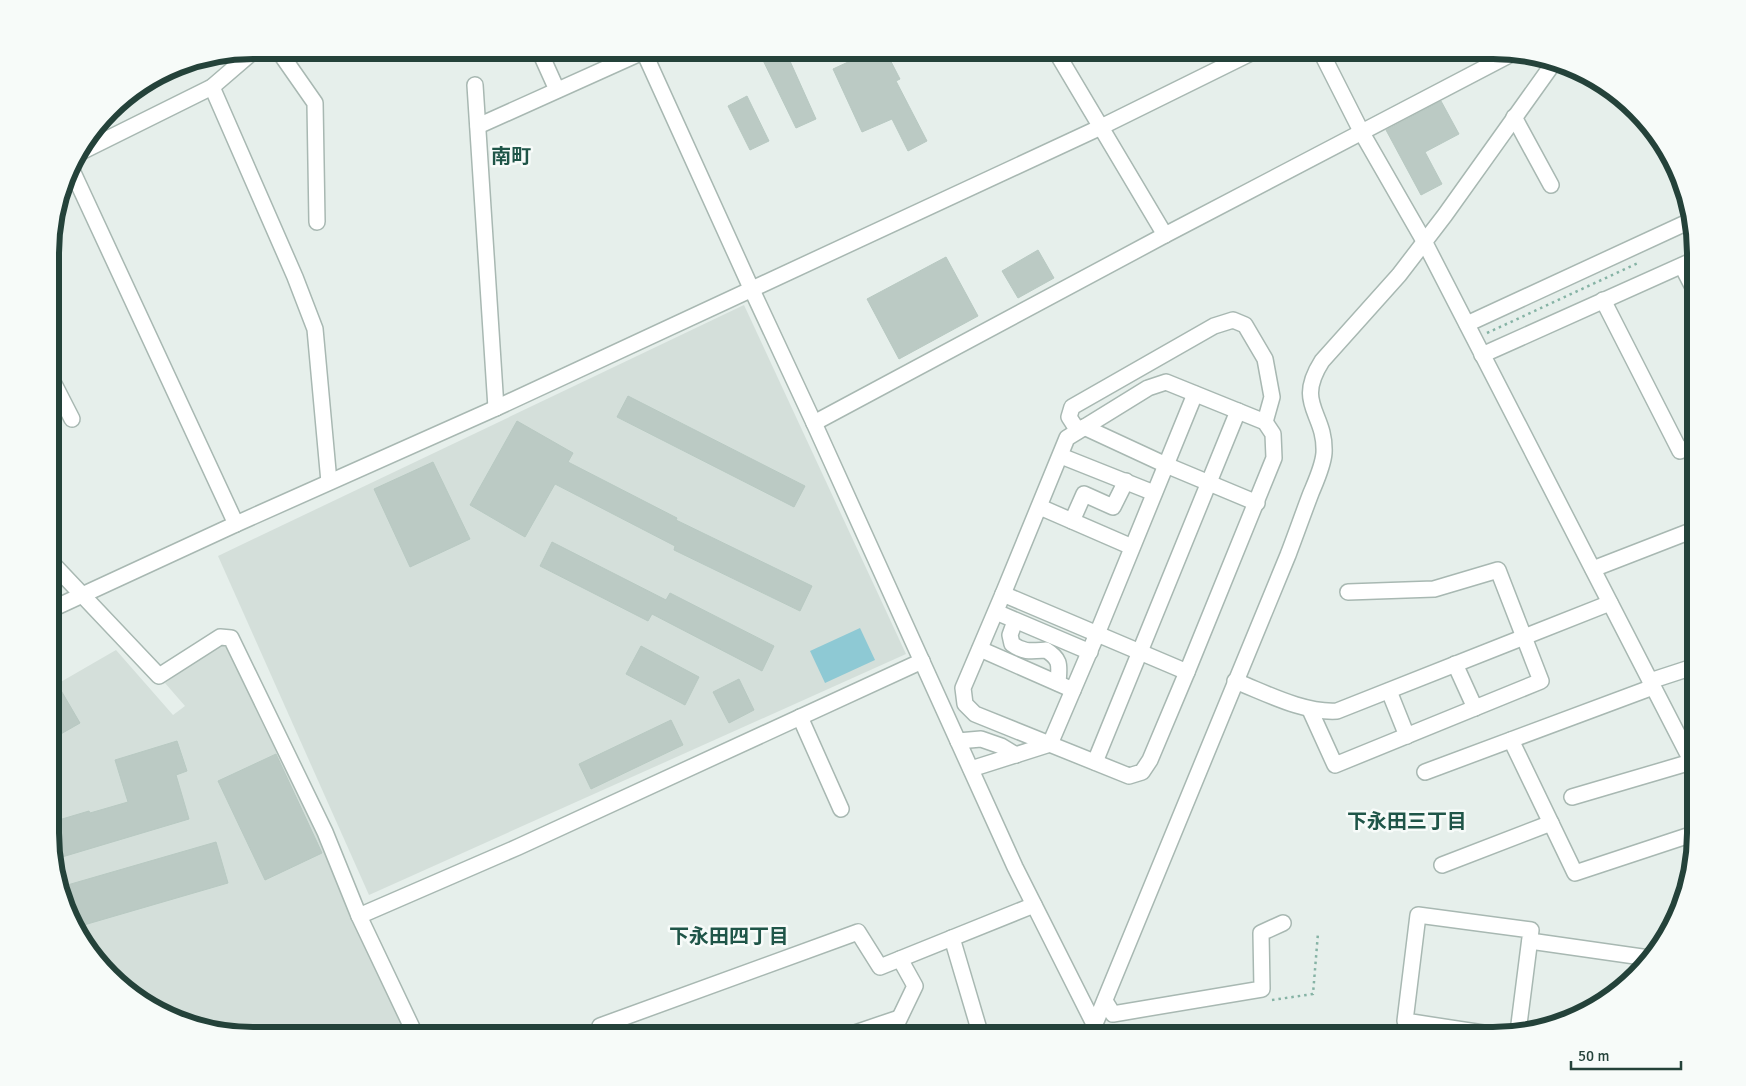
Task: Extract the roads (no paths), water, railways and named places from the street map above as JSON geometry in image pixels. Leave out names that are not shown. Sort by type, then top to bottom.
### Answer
[{"type":"street","points":[[89,148],[212,87],[245,59]]},
{"type":"street","points":[[284,59],[315,103],[317,222]]},
{"type":"street","points":[[543,59],[558,90]]},
{"type":"street","points":[[478,126],[625,59]]},
{"type":"street","points":[[648,59],[750,288],[814,423],[970,769],[1090,1027]]},
{"type":"street","points":[[1060,59],[1165,235]]},
{"type":"street","points":[[59,606],[496,408],[1101,126],[1239,59]]},
{"type":"street","points":[[1325,59],[1362,133],[1424,241],[1687,754]]},
{"type":"street","points":[[814,423],[1165,235],[1502,59]]},
{"type":"street","points":[[1094,1027],[1288,555],[1317,476],[1324,454],[1323,438],[1309,392],[1313,376],[1322,362],[1399,275],[1550,67]]},
{"type":"street","points":[[475,85],[496,408]]},
{"type":"street","points":[[212,87],[295,277],[315,329],[329,482]]},
{"type":"street","points":[[1514,117],[1551,185]]},
{"type":"street","points":[[74,175],[236,524]]},
{"type":"street","points":[[1467,324],[1685,223]]},
{"type":"street","points":[[1482,355],[1687,263]]},
{"type":"street","points":[[1603,300],[1680,451],[1687,448]]},
{"type":"street","points":[[1257,503],[1081,429],[1069,416],[1072,407],[1214,326],[1233,320],[1245,325],[1265,359],[1272,397],[1265,422]]},
{"type":"street","points":[[1166,382],[1238,411],[1265,422],[1273,434],[1274,458],[1188,672],[1150,760],[1142,772],[1129,776],[975,714],[965,704],[962,688],[996,612],[1067,438],[1148,388],[1166,382]]},
{"type":"street","points":[[59,394],[72,420]]},
{"type":"street","points":[[970,769],[1050,744],[1090,652],[1195,394]]},
{"type":"street","points":[[1094,762],[1238,411]]},
{"type":"street","points":[[1061,456],[1154,493]]},
{"type":"street","points":[[1072,521],[1084,494],[1113,508],[1126,481]]},
{"type":"street","points":[[1040,507],[1132,547]]},
{"type":"street","points":[[1593,569],[1687,532]]},
{"type":"street","points":[[59,570],[159,676],[220,637],[232,638],[325,832],[360,916],[412,1027]]},
{"type":"street","points":[[1310,710],[1335,765],[1541,681],[1498,570],[1434,589],[1348,592]]},
{"type":"street","points":[[1003,594],[1188,672]]},
{"type":"street","points":[[1235,681],[1310,710],[1337,711],[1610,603]]},
{"type":"street","points":[[996,612],[1090,652]]},
{"type":"street","points":[[1015,621],[1010,635],[1012,644],[1020,650],[1030,652],[1046,650],[1055,655],[1060,663],[1058,683]]},
{"type":"street","points":[[980,649],[1073,690]]},
{"type":"street","points":[[360,916],[518,847],[922,661]]},
{"type":"street","points":[[1455,664],[1475,708]]},
{"type":"street","points":[[1425,772],[1511,740],[1687,670]]},
{"type":"street","points":[[1389,691],[1407,736]]},
{"type":"street","points":[[800,718],[841,809]]},
{"type":"street","points":[[958,741],[980,739],[1001,746],[1016,755]]},
{"type":"street","points":[[1511,740],[1575,873],[1687,835]]},
{"type":"street","points":[[1572,797],[1687,768]]},
{"type":"street","points":[[1442,865],[1551,823]]},
{"type":"street","points":[[600,1026],[858,932],[880,967],[1034,905]]},
{"type":"street","points":[[1444,1027],[1405,1021],[1418,915],[1531,930],[1519,1026]]},
{"type":"street","points":[[1105,1000],[1113,1014],[1262,989],[1262,932],[1283,923]]},
{"type":"street","points":[[952,938],[978,1027]]},
{"type":"street","points":[[1530,940],[1642,957]]},
{"type":"street","points":[[895,1027],[915,986],[900,959]]},
{"type":"street","points":[[872,1027],[899,1018]]},
{"type":"water","points":[[860,628],[875,660],[825,683],[810,651]]},
{"type":"district","name":"南町","points":[[511,156]]},
{"type":"district","name":"下永田三丁目","points":[[1407,821]]},
{"type":"district","name":"下永田四丁目","points":[[729,936]]}]
